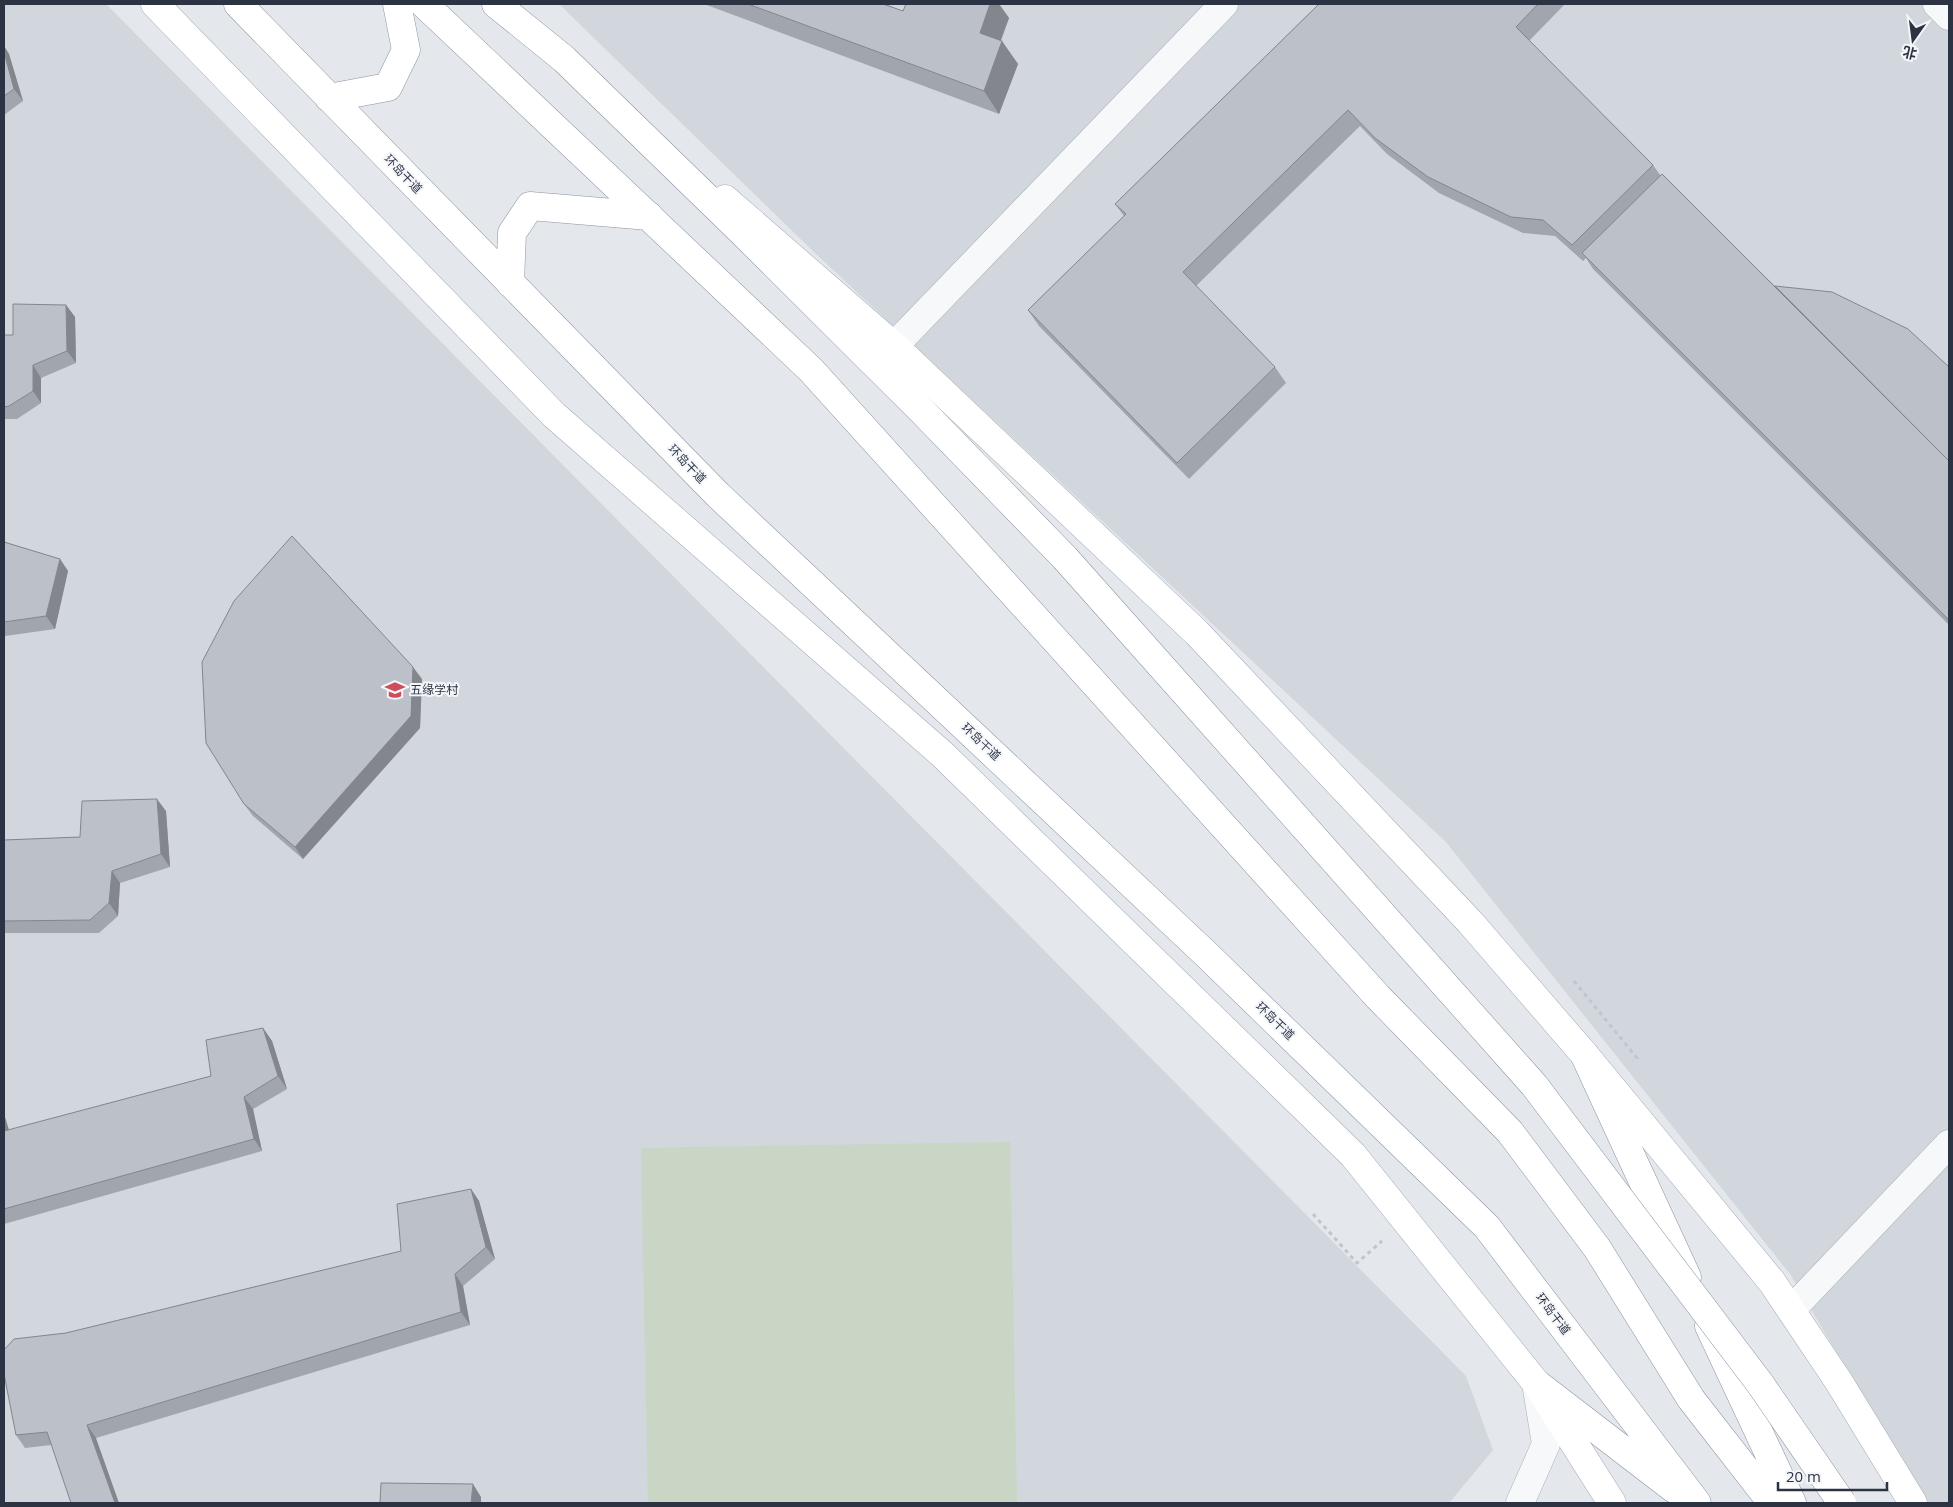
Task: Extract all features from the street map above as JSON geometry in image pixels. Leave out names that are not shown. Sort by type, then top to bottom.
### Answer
[{"type":"main road","points":[[154,4],[554,415],[942,754],[1353,1154],[1536,1383],[1612,1503]]},
{"type":"main road","name":"环岛干道","points":[[238,4],[718,495],[1207,955],[1487,1227],[1695,1503]]},
{"type":"main road","points":[[329,98],[388,87],[406,50],[397,4]]},
{"type":"main road","points":[[424,4],[811,370],[1378,997],[1510,1132],[1598,1248],[1691,1399],[1772,1503]]},
{"type":"main road","points":[[496,4],[564,59],[894,346],[1197,633],[1470,922],[1584,1054],[1772,1282],[1839,1382],[1913,1503]]},
{"type":"main road","points":[[505,4],[564,59],[915,403],[1065,558],[1534,1085],[1761,1385],[1842,1503]]},
{"type":"main road","points":[[510,283],[512,234],[530,206],[649,216]]},
{"type":"main road","points":[[1584,1054],[1792,1503]]},
{"type":"main road","points":[[1536,1383],[1695,1503]]},
{"type":"street","points":[[894,346],[1224,4]]},
{"type":"street","points":[[1937,4],[1949,16]]},
{"type":"street","points":[[1791,1310],[1949,1144]]},
{"type":"street","points":[[1520,1503],[1546,1444],[1536,1383]]},
{"type":"path","points":[[1313,1214],[1357,1263],[1406,1221]]},
{"type":"shaded area","name":"五缘学村","points":[[4,4],[106,4],[1466,1376],[1493,1450],[1449,1503],[4,1503]]},
{"type":"shaded area","points":[[559,4],[1949,4],[1949,1503],[1926,1503],[1790,1274],[1446,842],[816,254]]},
{"type":"green space","points":[[1010,1142],[1017,1503],[648,1503],[641,1148]]},
{"type":"building","points":[[748,4],[883,4],[903,11],[906,4],[990,4],[980,33],[1002,41],[984,91]]},
{"type":"building","points":[[1319,4],[1538,4],[1516,27],[1653,165],[1572,245],[1543,220],[1511,217],[1428,177],[1375,138],[1348,110],[1183,272],[1275,367],[1177,463],[1028,310],[1126,214],[1115,204]]},
{"type":"building","points":[[4,52],[14,89],[4,96]]},
{"type":"building","points":[[1662,174],[1949,461],[1949,620],[1582,253]]},
{"type":"building","points":[[1775,286],[1832,292],[1908,329],[1949,367],[1949,461]]},
{"type":"building","points":[[13,304],[66,305],[67,351],[33,365],[33,391],[9,406],[4,407],[4,335],[13,335]]},
{"type":"building","points":[[292,536],[413,667],[411,716],[295,847],[244,804],[206,743],[202,662],[234,601]]},
{"type":"building","points":[[4,542],[60,559],[46,616],[4,622]]},
{"type":"building","points":[[157,799],[161,854],[112,871],[109,903],[90,920],[4,921],[4,840],[80,837],[82,801]]},
{"type":"building","points":[[263,1028],[278,1076],[244,1097],[254,1139],[4,1209],[4,1131],[211,1076],[206,1040]]},
{"type":"building","points":[[471,1189],[486,1247],[455,1274],[461,1312],[87,1425],[115,1503],[71,1503],[47,1432],[16,1435],[4,1374],[4,1350],[14,1339],[66,1333],[401,1251],[397,1204]]},
{"type":"building","points":[[381,1483],[473,1484],[471,1503],[380,1503]]},
{"type":"place","name":"五缘学村","points":[[395,690]]}]
